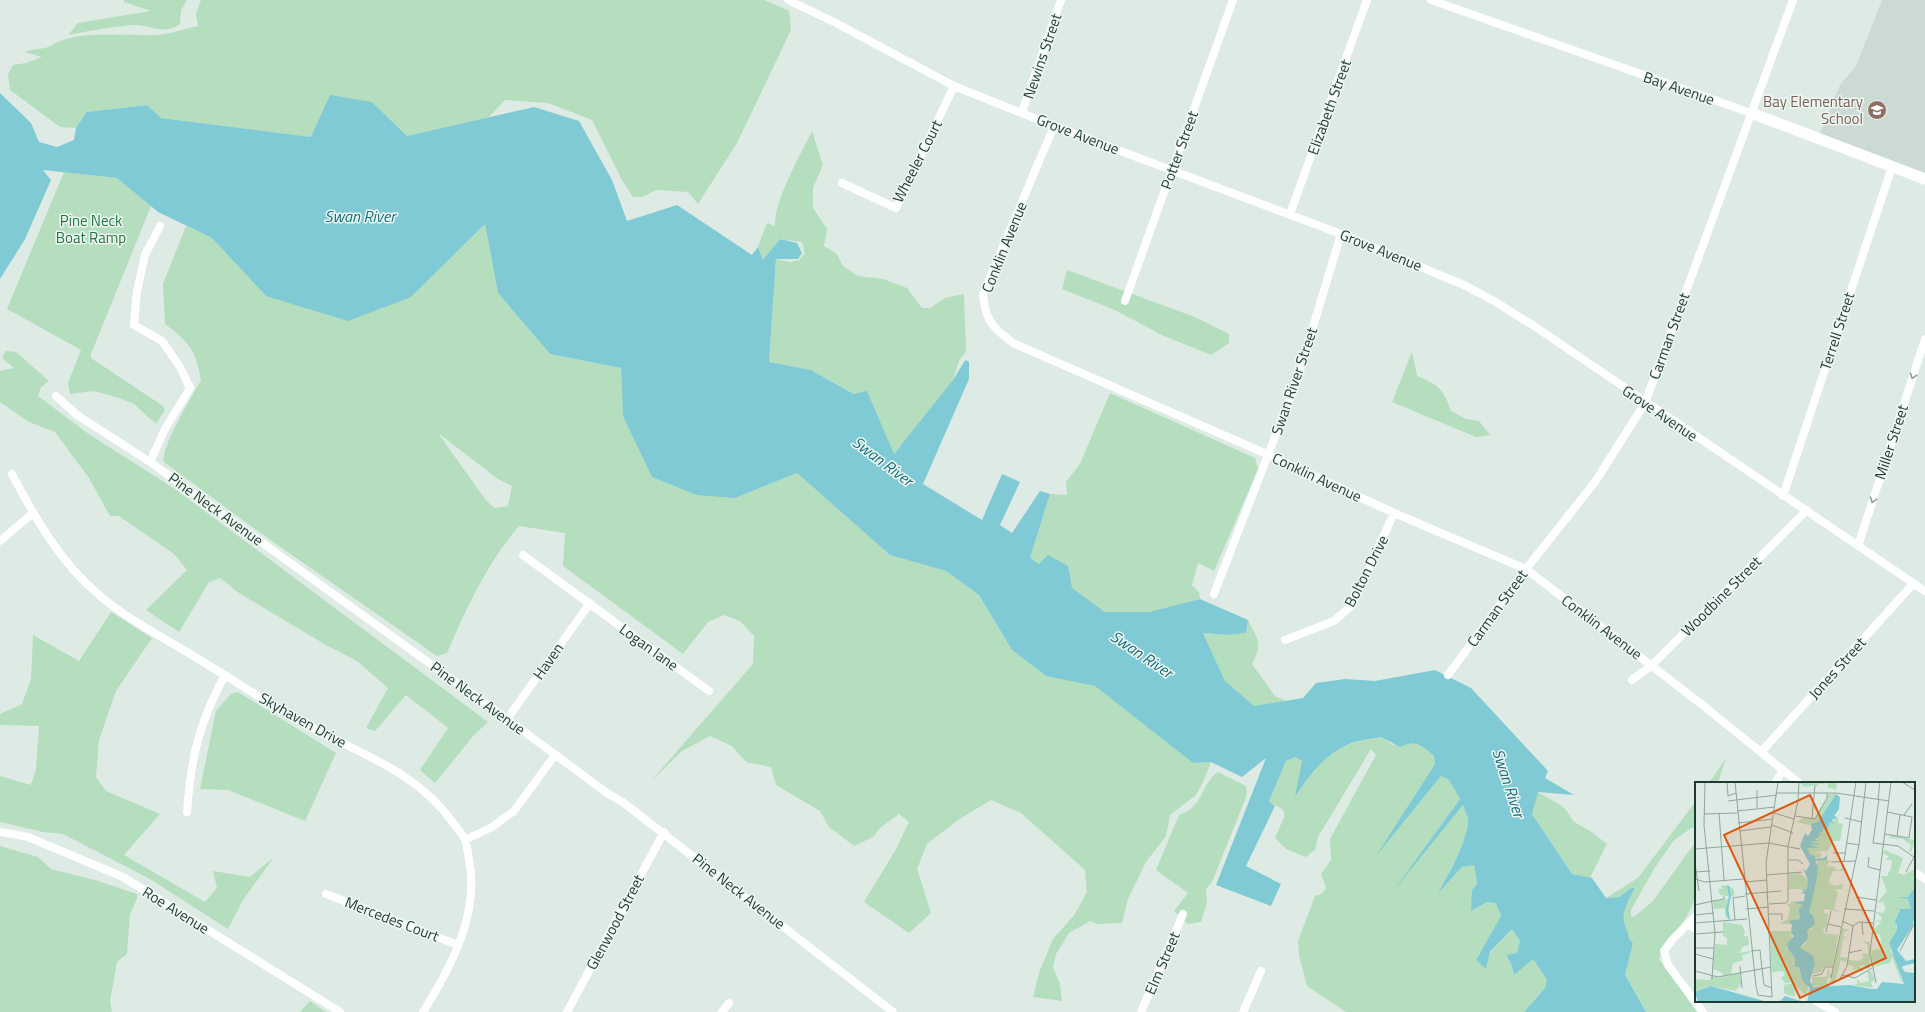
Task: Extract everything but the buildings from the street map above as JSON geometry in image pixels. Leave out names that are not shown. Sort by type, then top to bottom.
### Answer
[{"type":"street","name":"Grove Avenue","points":[[788,0],[834,22],[954,86],[1054,126],[1290,214],[1461,283],[1494,301],[1534,326],[1645,403],[1783,496],[1807,510],[1925,591]]},
{"type":"street","name":"Newins Street","points":[[1022,112],[1061,0]]},
{"type":"street","name":"Potter Street","points":[[1125,300],[1234,0]]},
{"type":"street","name":"Elizabeth Street","points":[[1290,214],[1367,0]]},
{"type":"street","name":"Bay Avenue","points":[[1431,0],[1751,113],[1925,179]]},
{"type":"street","name":"Carman Street","points":[[1448,675],[1526,569],[1595,482],[1645,403],[1793,0]]},
{"type":"street","name":"Wheeler Court","points":[[842,183],[896,208],[954,86]]},
{"type":"street","name":"Conklin Avenue","points":[[1054,126],[983,294],[987,317],[995,329],[1013,343],[1269,455],[1394,513],[1526,569],[1652,665],[1798,782]]},
{"type":"street","name":"Terrell Street","points":[[1783,496],[1892,167]]},
{"type":"street","points":[[150,462],[165,429],[190,388],[180,367],[162,341],[134,325],[137,291],[145,254],[160,226]]},
{"type":"street","name":"Swan River Street","points":[[1214,594],[1297,380],[1341,234]]},
{"type":"street","name":"Miller Street","points":[[1858,546],[1925,339]]},
{"type":"street","name":"Pine Neck Avenue","points":[[56,396],[77,415],[150,462],[664,832],[893,1012]]},
{"type":"street","name":"Skyhaven Drive","points":[[12,474],[33,514],[56,548],[86,584],[100,596],[132,619],[306,724],[374,758],[420,787],[447,814],[465,840],[472,875],[472,896],[468,917],[458,945],[441,983],[423,1012]]},
{"type":"street","name":"Woodbine Street","points":[[1632,680],[1652,665],[1807,510]]},
{"type":"street","name":"Bolton Drive","points":[[1285,640],[1334,622],[1352,606],[1394,513]]},
{"type":"street","points":[[0,541],[33,514]]},
{"type":"street","name":"Logan lane","points":[[523,555],[709,691]]},
{"type":"street","name":"Jones Street","points":[[1760,752],[1913,584]]},
{"type":"street","name":"Haven","points":[[507,719],[590,603]]},
{"type":"street","points":[[187,812],[189,780],[195,746],[210,702],[225,675]]},
{"type":"street","points":[[465,840],[492,827],[514,811],[555,755]]},
{"type":"street","points":[[1776,782],[1783,770]]},
{"type":"street","name":"Roe Avenue","points":[[0,832],[28,837],[123,877],[340,1012]]},
{"type":"street","name":"Glenwood Street","points":[[567,1012],[664,832]]},
{"type":"street","points":[[1915,873],[1925,879]]},
{"type":"street","name":"Mercedes Court","points":[[326,894],[458,945]]},
{"type":"street","name":"Elm Street","points":[[1141,1012],[1183,914]]},
{"type":"street","points":[[1695,917],[1672,940],[1664,951],[1668,965],[1695,1001]]},
{"type":"street","points":[[1688,924],[1695,928]]},
{"type":"street","points":[[1243,1012],[1262,971]]},
{"type":"street","points":[[1696,1002],[1703,1012]]},
{"type":"street","points":[[1818,1002],[1835,1012]]},
{"type":"street","points":[[722,1012],[729,1003]]},
{"type":"shaded area","name":"Bay Elementary School","points":[[1882,0],[1925,0],[1925,173],[1819,135],[1840,85],[1856,66]]},
{"type":"green space","points":[[124,0],[187,0],[181,10],[180,24],[168,29],[132,25],[68,35],[78,23],[151,11],[124,2]]},
{"type":"green space","points":[[201,0],[764,0],[789,11],[791,30],[737,143],[698,204],[688,192],[656,190],[642,197],[633,197],[622,180],[592,120],[548,103],[505,100],[488,118],[407,136],[372,102],[311,137],[161,118],[147,105],[88,112],[76,128],[60,127],[10,90],[8,74],[13,65],[26,63],[42,57],[25,52],[45,48],[62,40],[73,37],[97,35],[156,35],[172,33],[198,26],[196,14]]},
{"type":"green space","points":[[812,131],[823,165],[813,188],[813,208],[827,229],[824,246],[837,254],[843,266],[858,276],[883,279],[907,288],[922,308],[930,308],[945,298],[964,294],[966,352],[959,361],[953,380],[894,455],[867,392],[855,394],[811,370],[769,363],[776,259],[790,262],[799,260],[805,253],[802,242],[780,239],[763,261],[758,247],[767,223],[775,226],[776,215],[783,191]]},
{"type":"green space","name":"Pine Neck Boat Ramp","points":[[64,172],[117,178],[151,206],[91,354],[91,358],[163,406],[165,410],[156,424],[134,404],[119,398],[94,391],[70,394],[68,383],[81,350],[7,309]]},
{"type":"green space","points":[[485,224],[498,293],[550,354],[621,368],[623,416],[735,498],[797,473],[890,555],[946,571],[979,595],[1012,650],[1046,676],[1095,685],[1193,763],[1211,762],[1196,795],[1170,815],[1166,836],[1146,862],[1128,899],[1122,923],[1098,924],[1090,921],[1069,933],[1056,954],[1053,967],[1060,984],[1062,1001],[1033,997],[1040,970],[1053,939],[1075,914],[1087,892],[1085,870],[1021,813],[991,800],[958,820],[927,844],[917,869],[931,913],[909,933],[864,902],[895,851],[909,822],[899,814],[881,827],[873,837],[854,846],[829,827],[820,811],[776,785],[771,767],[746,762],[732,746],[710,736],[682,751],[651,781],[753,664],[754,636],[740,621],[724,615],[708,622],[683,654],[563,566],[565,533],[519,526],[507,540],[487,571],[470,603],[447,653],[437,656],[252,527],[164,462],[164,455],[167,445],[201,380],[194,354],[186,342],[165,324],[163,284],[186,226],[212,238],[266,296],[411,297]],"holes":[[[438,433],[498,479],[512,486],[508,506],[494,508],[485,499]]]},
{"type":"green space","points":[[1067,270],[1195,317],[1229,334],[1229,343],[1211,355],[1162,335],[1115,310],[1062,289]]},
{"type":"green space","points":[[6,351],[16,352],[49,381],[41,387],[38,396],[90,435],[175,489],[488,722],[474,735],[435,783],[420,770],[448,728],[406,695],[375,731],[366,728],[388,688],[357,661],[326,645],[239,593],[220,578],[209,582],[179,632],[146,610],[187,570],[174,554],[119,516],[110,516],[89,478],[55,432],[29,422],[0,402],[0,371],[14,368],[2,358]]},
{"type":"green space","points":[[1412,352],[1417,376],[1439,388],[1451,411],[1466,419],[1479,421],[1490,435],[1476,437],[1392,402]]},
{"type":"green space","points":[[1110,393],[1255,458],[1258,469],[1214,571],[1198,563],[1192,585],[1199,592],[1200,599],[1149,612],[1105,612],[1030,558],[1050,494],[1067,495],[1066,482],[1080,464]]},
{"type":"green space","points":[[111,612],[152,638],[116,691],[99,740],[96,777],[106,791],[160,814],[124,855],[205,902],[217,888],[213,871],[250,877],[274,857],[243,900],[228,929],[150,879],[63,834],[43,832],[0,822],[0,776],[31,785],[36,769],[39,726],[0,725],[0,714],[22,704],[31,679],[33,635],[79,661]]},
{"type":"green space","points":[[1248,620],[1258,642],[1257,651],[1252,664],[1275,696],[1286,701],[1254,707],[1225,681],[1203,633],[1227,635],[1246,633]]},
{"type":"green space","points":[[238,692],[336,753],[305,821],[228,790],[200,789],[216,711],[231,694]]},
{"type":"green space","points":[[1381,737],[1393,745],[1408,743],[1420,745],[1434,756],[1435,764],[1379,852],[1441,776],[1449,780],[1460,799],[1401,881],[1463,805],[1468,818],[1467,831],[1456,858],[1439,891],[1462,867],[1474,864],[1477,884],[1471,911],[1487,902],[1497,903],[1501,917],[1476,960],[1486,968],[1490,953],[1512,929],[1520,941],[1517,953],[1506,956],[1512,966],[1514,974],[1533,959],[1547,980],[1545,988],[1524,1012],[1346,1012],[1307,986],[1299,955],[1298,941],[1315,896],[1322,894],[1326,888],[1321,874],[1331,860],[1330,839],[1376,755],[1371,749],[1318,837],[1315,850],[1306,857],[1286,849],[1275,838],[1285,815],[1283,810],[1269,801],[1286,761],[1295,757],[1302,761],[1296,796],[1306,781],[1324,760],[1339,749],[1352,743]]},
{"type":"green space","points":[[1726,758],[1718,782],[1710,782]]},
{"type":"green space","points":[[1218,772],[1246,786],[1247,795],[1212,882],[1206,889],[1207,903],[1201,922],[1188,924],[1174,911],[1188,893],[1156,870],[1179,815],[1193,807],[1212,777]]},
{"type":"green space","points":[[1537,792],[1559,804],[1566,810],[1574,822],[1590,831],[1607,844],[1590,878],[1572,874],[1532,814]]},
{"type":"green space","points":[[1695,802],[1695,829],[1693,827],[1674,840],[1654,869],[1631,910],[1631,916],[1634,917],[1653,901],[1695,844],[1695,896],[1693,904],[1665,946],[1659,959],[1697,1012],[1646,1012],[1625,975],[1633,943],[1629,939],[1625,926],[1624,913],[1635,888],[1631,888],[1619,897],[1606,898],[1638,878]]},
{"type":"green space","points":[[0,846],[38,857],[51,869],[95,880],[137,894],[137,899],[130,914],[127,954],[117,962],[110,1001],[112,1012],[0,1012]]},
{"type":"green space","points":[[310,1001],[326,1012],[300,1012]]},
{"type":"water","name":"Swan River","points":[[0,93],[31,123],[39,142],[57,147],[74,140],[76,128],[87,112],[147,105],[161,118],[311,137],[330,95],[372,102],[407,136],[534,107],[579,121],[612,180],[627,221],[677,205],[752,255],[758,247],[763,260],[780,239],[797,243],[802,253],[798,259],[776,259],[769,362],[811,370],[854,394],[867,391],[894,454],[953,380],[964,362],[966,360],[969,362],[969,379],[923,484],[982,520],[1002,474],[1020,482],[1000,525],[1012,533],[1040,491],[1050,494],[1030,558],[1039,564],[1048,555],[1068,566],[1072,588],[1105,612],[1149,612],[1200,599],[1248,620],[1246,633],[1227,635],[1203,633],[1225,681],[1254,706],[1303,698],[1316,683],[1345,679],[1375,681],[1435,670],[1471,688],[1548,771],[1545,778],[1574,795],[1538,792],[1532,814],[1572,874],[1592,878],[1606,898],[1619,897],[1631,888],[1635,888],[1624,913],[1625,926],[1629,939],[1633,943],[1625,975],[1646,1012],[1524,1012],[1545,988],[1547,980],[1533,959],[1514,975],[1512,966],[1506,955],[1517,953],[1520,941],[1512,929],[1490,952],[1486,969],[1476,960],[1501,916],[1496,903],[1487,902],[1471,911],[1472,890],[1477,884],[1474,865],[1462,867],[1438,893],[1464,841],[1468,819],[1463,805],[1394,890],[1460,799],[1449,780],[1441,776],[1376,856],[1435,764],[1434,756],[1426,749],[1415,744],[1400,747],[1381,737],[1351,743],[1338,750],[1317,767],[1295,797],[1302,761],[1295,757],[1286,761],[1269,801],[1275,806],[1246,866],[1281,884],[1271,906],[1216,885],[1266,758],[1242,777],[1211,762],[1193,763],[1095,686],[1046,676],[1012,650],[979,595],[946,571],[890,555],[797,473],[735,498],[697,495],[652,477],[623,416],[621,368],[550,354],[498,293],[485,224],[411,297],[348,321],[266,296],[212,238],[158,212],[117,178],[43,170],[51,180],[25,239],[0,279]]},
{"type":"place","name":"Bay Elementary School","points":[[1877,110]]}]
